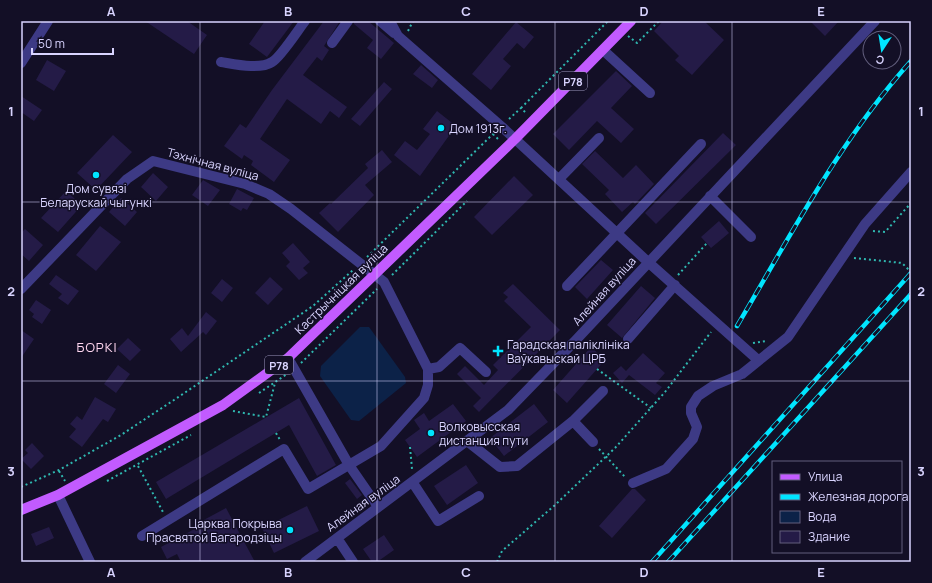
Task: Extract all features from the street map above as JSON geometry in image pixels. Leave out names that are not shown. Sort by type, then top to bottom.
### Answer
[{"type":"main road","name":"Кастрычніцкая вуліца","points":[[21,510],[58,495],[223,405],[288,358],[515,140],[631,21]]},
{"type":"street","points":[[21,64],[48,21]]},
{"type":"street","points":[[221,62],[237,65],[256,65],[273,62],[305,21]]},
{"type":"street","points":[[332,42],[348,21]]},
{"type":"street","points":[[380,21],[502,127],[648,262],[677,281],[718,324],[758,360]]},
{"type":"street","points":[[390,21],[398,36]]},
{"type":"street","name":"Алейная вуліца","points":[[305,562],[413,483],[508,410],[575,341],[875,21]]},
{"type":"street","points":[[603,50],[650,93]]},
{"type":"street","points":[[559,179],[599,138]]},
{"type":"street","points":[[567,286],[618,234],[701,144]]},
{"type":"street","name":"Тэхнічная вуліца","points":[[21,289],[127,179],[153,161],[245,184],[269,194],[336,243],[384,282],[428,369]]},
{"type":"street","points":[[633,483],[666,469],[694,439],[697,427],[690,407],[698,396],[713,386],[742,374],[788,337],[864,224],[911,172]]},
{"type":"street","points":[[710,196],[751,237]]},
{"type":"street","points":[[628,339],[677,281]]},
{"type":"street","points":[[142,536],[284,449],[308,489],[349,465],[381,446],[424,398],[428,385],[428,369],[439,367],[460,348],[486,372]]},
{"type":"street","points":[[288,358],[349,465],[378,508]]},
{"type":"street","points":[[468,441],[500,467],[517,466],[573,422],[603,391]]},
{"type":"street","points":[[573,422],[593,442]]},
{"type":"street","points":[[413,483],[438,521],[479,496]]},
{"type":"street","points":[[58,495],[90,562]]},
{"type":"street","points":[[337,538],[354,562]]},
{"type":"path","points":[[521,108],[608,21]]},
{"type":"path","points":[[624,41],[628,36],[637,43],[659,21]]},
{"type":"path","points":[[21,488],[59,470],[121,435],[248,352],[313,306],[502,127]]},
{"type":"path","points":[[868,231],[885,232],[911,203]]},
{"type":"path","points":[[677,281],[707,243]]},
{"type":"path","points":[[854,252],[851,258],[902,263],[911,272]]},
{"type":"path","points":[[497,562],[502,551],[606,458],[651,408],[718,324]]},
{"type":"path","points":[[749,343],[788,337]]},
{"type":"path","points":[[597,369],[651,408]]},
{"type":"path","points":[[232,411],[266,417],[276,382]]},
{"type":"path","points":[[410,447],[413,483]]},
{"type":"path","points":[[606,458],[628,481],[633,483]]},
{"type":"path","points":[[138,466],[167,520]]},
{"type":"water","points":[[360,327],[369,327],[405,377],[406,383],[359,421],[351,420],[320,376],[321,366]]},
{"type":"building","points":[[145,21],[187,21],[207,35],[194,54]]},
{"type":"building","points":[[265,21],[294,21],[267,57],[249,44]]},
{"type":"building","points":[[324,21],[340,21],[324,46],[329,50],[322,61],[317,57],[303,75],[347,107],[339,118],[330,111],[321,124],[287,99],[260,139],[290,160],[274,182],[251,165],[253,161],[244,155],[242,159],[224,146],[240,124],[246,128],[272,90]]},
{"type":"building","points":[[354,21],[368,21],[394,43],[381,59],[367,48],[373,40],[354,24]]},
{"type":"building","points":[[663,21],[704,21],[724,40],[692,75],[675,60],[679,56],[654,31]]},
{"type":"building","points":[[810,21],[839,21],[825,36]]},
{"type":"building","points":[[516,22],[534,37],[524,49],[517,43],[503,59],[511,66],[491,90],[472,74]]},
{"type":"building","points":[[47,60],[66,71],[54,91],[36,80]]},
{"type":"building","points":[[421,65],[438,80],[432,88],[413,74]]},
{"type":"building","points":[[616,71],[632,86],[611,108],[634,129],[621,143],[597,121],[569,150],[553,134]]},
{"type":"building","points":[[384,82],[392,89],[360,126],[351,119]]},
{"type":"building","points":[[21,96],[42,110],[34,121],[21,112]]},
{"type":"building","points":[[437,111],[456,126],[420,176],[394,155],[405,141],[417,150],[430,134],[423,129]]},
{"type":"building","points":[[723,133],[736,145],[656,224],[645,213]]},
{"type":"building","points":[[113,135],[132,152],[96,190],[77,173]]},
{"type":"building","points":[[382,150],[392,162],[365,185],[374,195],[338,232],[319,213],[330,203],[331,204],[368,168],[365,164]]},
{"type":"building","points":[[595,151],[623,178],[636,165],[654,184],[635,204],[633,202],[622,212],[605,194],[609,190],[582,164]]},
{"type":"building","points":[[153,173],[168,187],[156,201],[141,187]]},
{"type":"building","points":[[514,176],[533,195],[492,235],[474,217]]},
{"type":"building","points":[[203,180],[220,190],[208,206],[192,195]]},
{"type":"building","points":[[237,189],[254,198],[247,210],[243,208],[241,211],[229,204]]},
{"type":"building","points":[[66,191],[82,205],[58,232],[41,218]]},
{"type":"building","points":[[121,198],[137,212],[125,226],[109,212]]},
{"type":"building","points":[[719,221],[729,233],[711,248],[701,237]]},
{"type":"building","points":[[100,226],[121,242],[96,271],[76,255]]},
{"type":"building","points":[[25,229],[43,245],[29,261],[21,254],[21,233]]},
{"type":"building","points":[[293,243],[310,262],[303,268],[308,273],[299,280],[286,266],[290,262],[282,253]]},
{"type":"building","points":[[601,260],[613,270],[587,299],[575,287]]},
{"type":"building","points":[[56,275],[79,291],[68,305],[58,298],[62,294],[49,284]]},
{"type":"building","points":[[270,277],[283,289],[268,305],[255,293]]},
{"type":"building","points":[[222,279],[233,288],[222,302],[211,293]]},
{"type":"building","points":[[513,284],[560,330],[479,412],[473,406],[481,398],[457,374],[465,366],[484,385],[498,370],[493,365],[531,327],[504,301],[508,297],[503,293]]},
{"type":"building","points":[[641,286],[655,298],[622,338],[607,325]]},
{"type":"building","points":[[36,300],[51,310],[42,324],[32,317],[34,314],[29,310]]},
{"type":"building","points":[[206,312],[217,321],[206,335],[203,332],[181,352],[170,339],[182,328],[188,336]]},
{"type":"building","points":[[21,330],[34,339],[21,358]]},
{"type":"building","points":[[128,338],[141,350],[130,361],[117,349]]},
{"type":"building","points":[[591,347],[605,360],[567,403],[553,390]]},
{"type":"building","points":[[643,353],[665,373],[656,383],[662,387],[655,395],[629,375],[622,383],[613,373],[621,366],[626,371]]},
{"type":"building","points":[[118,365],[130,374],[116,393],[104,384]]},
{"type":"building","points":[[95,397],[116,409],[108,422],[103,419],[82,447],[69,437],[76,429],[70,424],[77,416],[82,420]]},
{"type":"building","points":[[299,398],[336,465],[317,476],[289,425],[166,499],[156,482]]},
{"type":"building","name":"Волковысская дистанция пути","points":[[453,404],[466,421],[417,457],[405,440],[420,429],[414,420],[424,413],[429,421]]},
{"type":"building","points":[[534,404],[548,422],[504,456],[490,438]]},
{"type":"building","points":[[32,443],[44,456],[31,469],[21,459],[28,453],[25,450]]},
{"type":"building","points":[[466,465],[478,483],[447,505],[434,486]]},
{"type":"building","points":[[350,479],[362,495],[357,499],[345,483]]},
{"type":"building","points":[[632,489],[635,489],[646,500],[612,538],[599,526]]},
{"type":"building","name":"Царква Покрыва Прасвятой Багародзіцы","points":[[307,506],[319,531],[274,553],[262,528]]},
{"type":"building","points":[[226,508],[255,562],[181,562],[177,554],[167,559],[161,547],[202,525],[200,522]]},
{"type":"building","points":[[49,527],[54,538],[36,546],[31,534]]},
{"type":"building","points":[[384,535],[394,550],[377,562],[372,562],[363,549]]},
{"type":"railway","points":[[737,326],[797,223],[839,156],[885,91],[911,61]]},
{"type":"railway","points":[[652,562],[911,273]]},
{"type":"railway","points":[[668,562],[911,294]]},
{"type":"place","name":"Дом 1913г.","points":[[441,128]]},
{"type":"place","name":"Дом сувязі Беларускай чыгункі","points":[[96,175]]},
{"type":"place","name":"Гарадская паліклініка Ваўкавыскай ЦРБ","points":[[498,351]]},
{"type":"place","name":"Волковысская дистанция пути","points":[[431,433]]},
{"type":"place","name":"Царква Покрыва Прасвятой Багародзіцы","points":[[290,530]]},
{"type":"district","name":"БОРКІ","points":[[97,347]]}]
